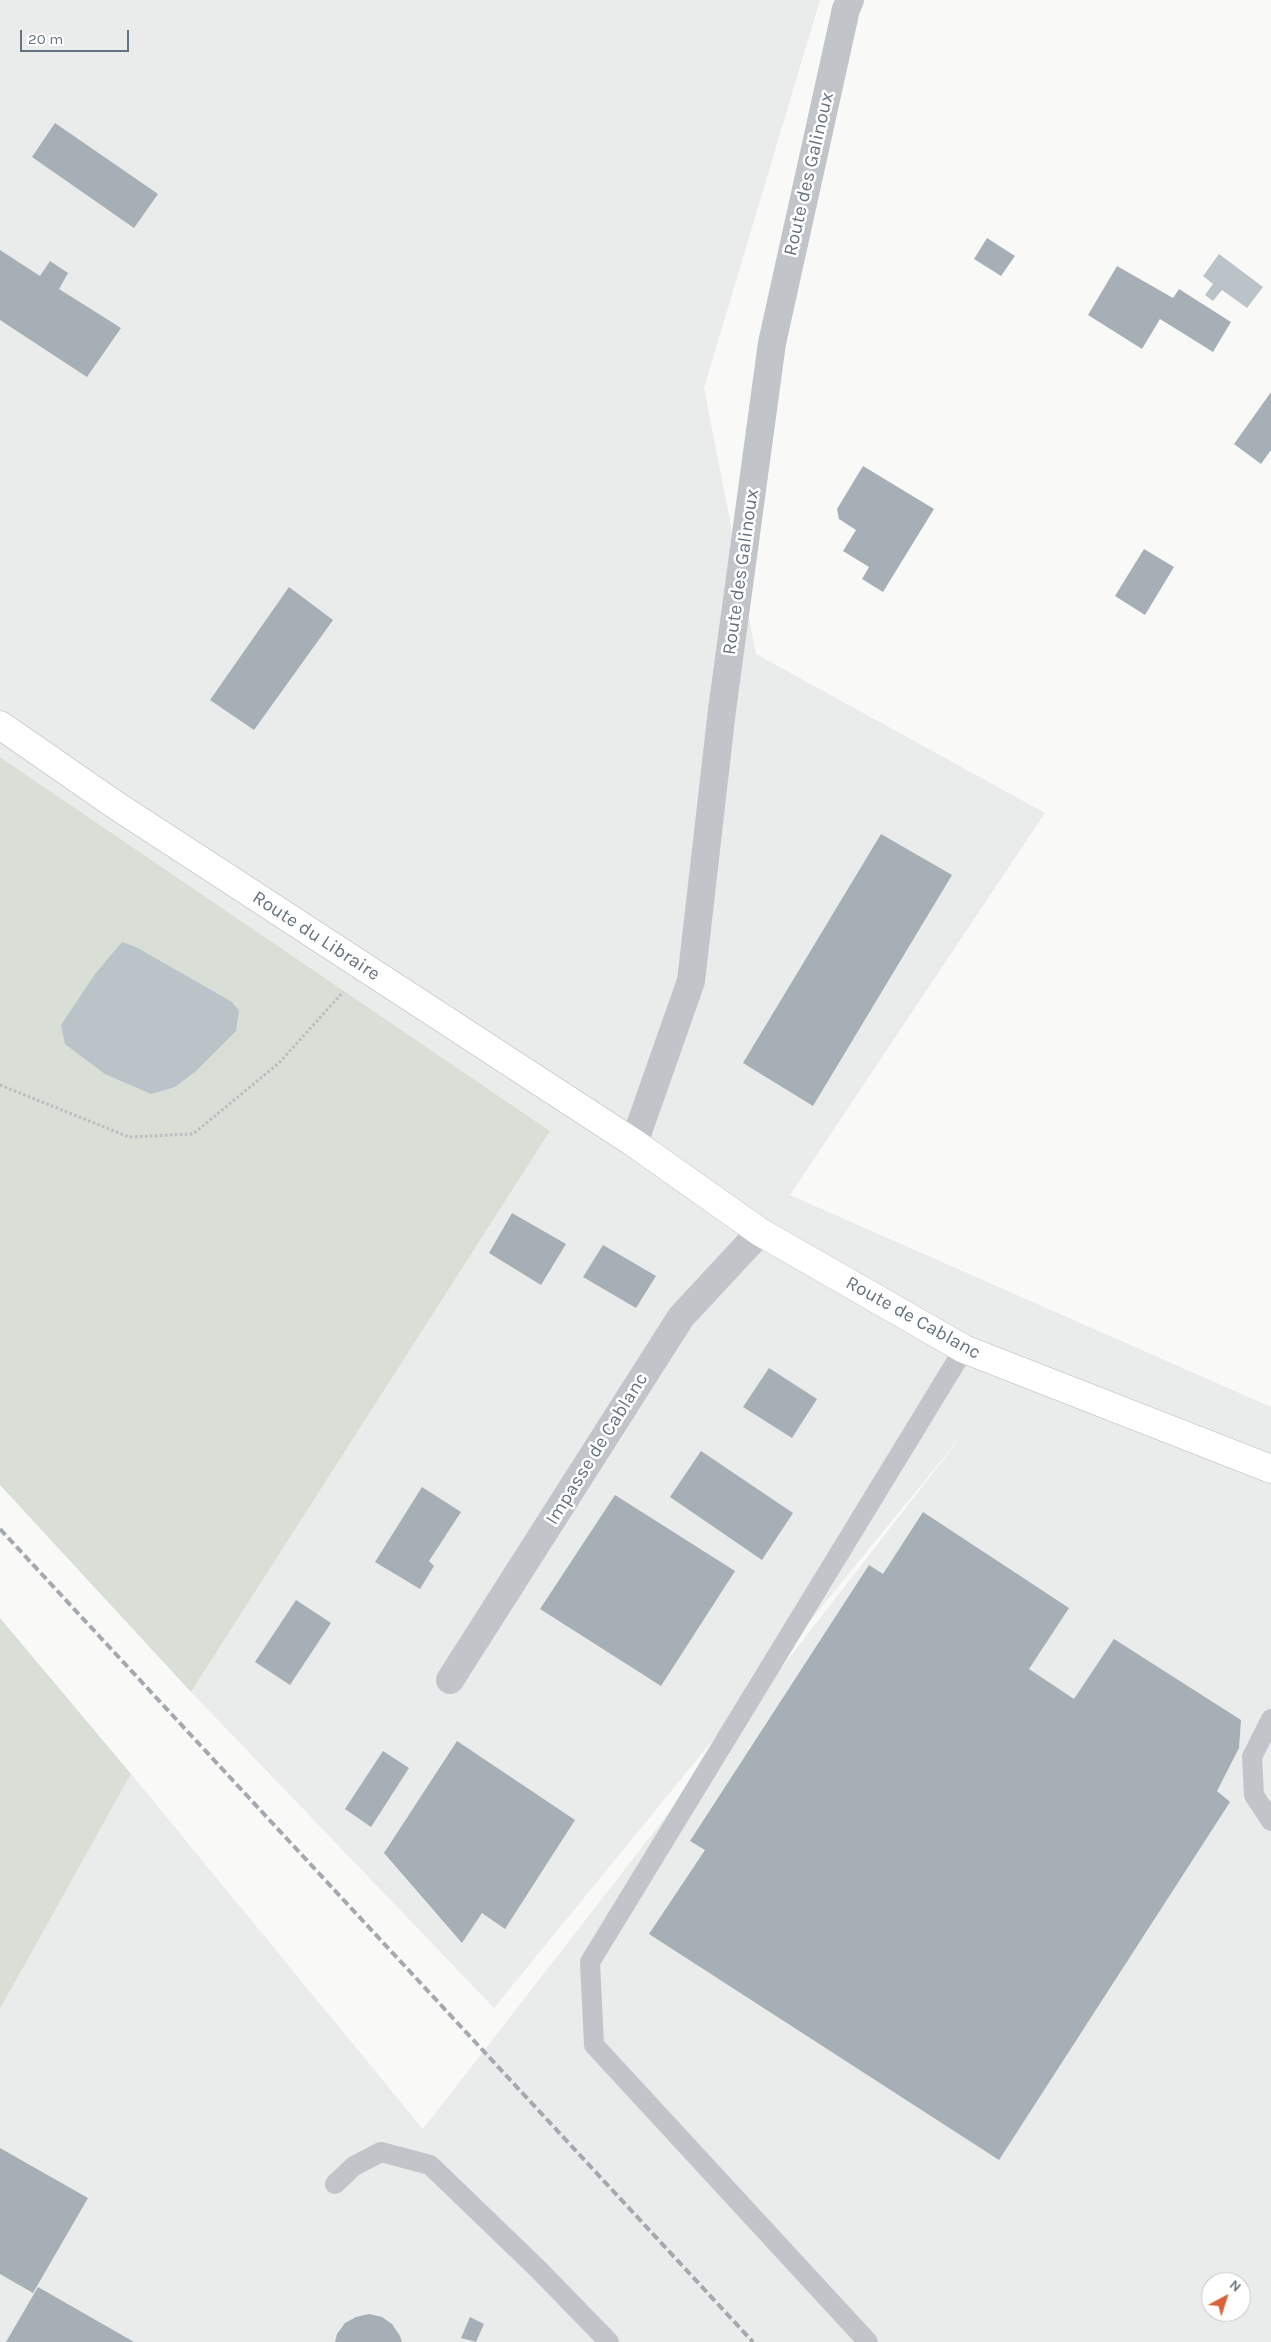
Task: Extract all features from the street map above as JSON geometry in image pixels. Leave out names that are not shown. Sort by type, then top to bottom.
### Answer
[{"type":"main road","name":"Route du Libraire","points":[[0,725],[114,804],[634,1143]]},
{"type":"main road","name":"Route de Cablanc","points":[[634,1143],[760,1232],[964,1349],[1271,1469]]},
{"type":"street","name":"Route des Galinoux","points":[[634,1143],[691,981],[722,710],[772,342],[846,9],[850,0]]},
{"type":"street","name":"Impasse de Cablanc","points":[[450,1680],[681,1317],[760,1232]]},
{"type":"lane","points":[[868,2342],[594,2045],[590,1962],[964,1349]]},
{"type":"lane","points":[[1271,1719],[1252,1757],[1254,1794],[1271,1821]]},
{"type":"lane","points":[[335,2184],[354,2166],[381,2152],[430,2165],[538,2269],[609,2342]]},
{"type":"path","points":[[0,1085],[128,1137],[193,1134],[279,1063],[365,967]]},
{"type":"shaded area","points":[[0,0],[820,0],[704,388],[756,654],[1045,813],[790,1195],[1271,1407],[1271,2342],[0,2342],[0,2009],[131,1774],[423,2129],[967,1429],[494,2008],[191,1692],[550,1131],[0,757]]},
{"type":"shaded area","points":[[1219,254],[1263,287],[1247,308],[1222,290],[1213,301],[1205,295],[1213,284],[1203,276]]},
{"type":"shaded area","points":[[0,757],[550,1131],[191,1692],[0,1485]]},
{"type":"shaded area","points":[[122,942],[136,947],[232,1002],[239,1011],[236,1031],[196,1071],[175,1087],[151,1094],[105,1074],[65,1044],[61,1025],[95,974]]},
{"type":"shaded area","points":[[0,1618],[131,1774],[0,2009]]},
{"type":"building","points":[[55,123],[158,194],[134,228],[32,157]]},
{"type":"building","points":[[987,238],[1015,256],[1001,276],[974,259]]},
{"type":"building","points":[[0,250],[40,276],[50,261],[68,273],[59,289],[121,328],[87,377],[0,320]]},
{"type":"building","points":[[1117,266],[1173,298],[1179,289],[1231,322],[1213,352],[1160,319],[1142,349],[1088,315]]},
{"type":"building","points":[[1271,392],[1271,450],[1261,464],[1234,444]]},
{"type":"building","points":[[863,466],[934,509],[883,592],[862,579],[869,567],[843,551],[856,530],[839,519],[837,509]]},
{"type":"building","points":[[1144,549],[1174,567],[1145,615],[1115,596]]},
{"type":"building","points":[[289,587],[333,620],[254,730],[210,700]]},
{"type":"building","points":[[881,834],[952,875],[813,1106],[743,1063]]},
{"type":"building","points":[[512,1213],[566,1244],[541,1285],[489,1253]]},
{"type":"building","points":[[603,1245],[656,1276],[636,1308],[583,1277]]},
{"type":"building","points":[[769,1368],[817,1399],[792,1438],[743,1407]]},
{"type":"building","points":[[701,1451],[793,1513],[762,1560],[670,1497]]},
{"type":"building","points":[[422,1487],[461,1512],[429,1561],[434,1566],[420,1589],[375,1562]]},
{"type":"building","points":[[615,1495],[735,1571],[661,1686],[540,1609]]},
{"type":"building","points":[[923,1512],[1069,1608],[1029,1669],[1074,1699],[1114,1639],[1241,1720],[1239,1748],[1217,1791],[1230,1802],[999,2160],[649,1934],[705,1850],[690,1841],[869,1565],[883,1574]]},
{"type":"building","points":[[296,1600],[331,1623],[290,1685],[255,1662]]},
{"type":"building","points":[[457,1741],[575,1820],[505,1929],[482,1913],[462,1943],[384,1853]]},
{"type":"building","points":[[383,1751],[409,1768],[371,1827],[345,1809]]},
{"type":"building","points":[[0,2148],[88,2198],[33,2293],[0,2274]]},
{"type":"building","points":[[38,2287],[134,2342],[6,2342]]},
{"type":"building","points":[[369,2314],[382,2317],[392,2324],[402,2342],[335,2342],[337,2334],[345,2323],[356,2317]]},
{"type":"building","points":[[470,2317],[484,2324],[476,2342],[461,2338]]},
{"type":"railway","points":[[0,1529],[753,2342]]}]
